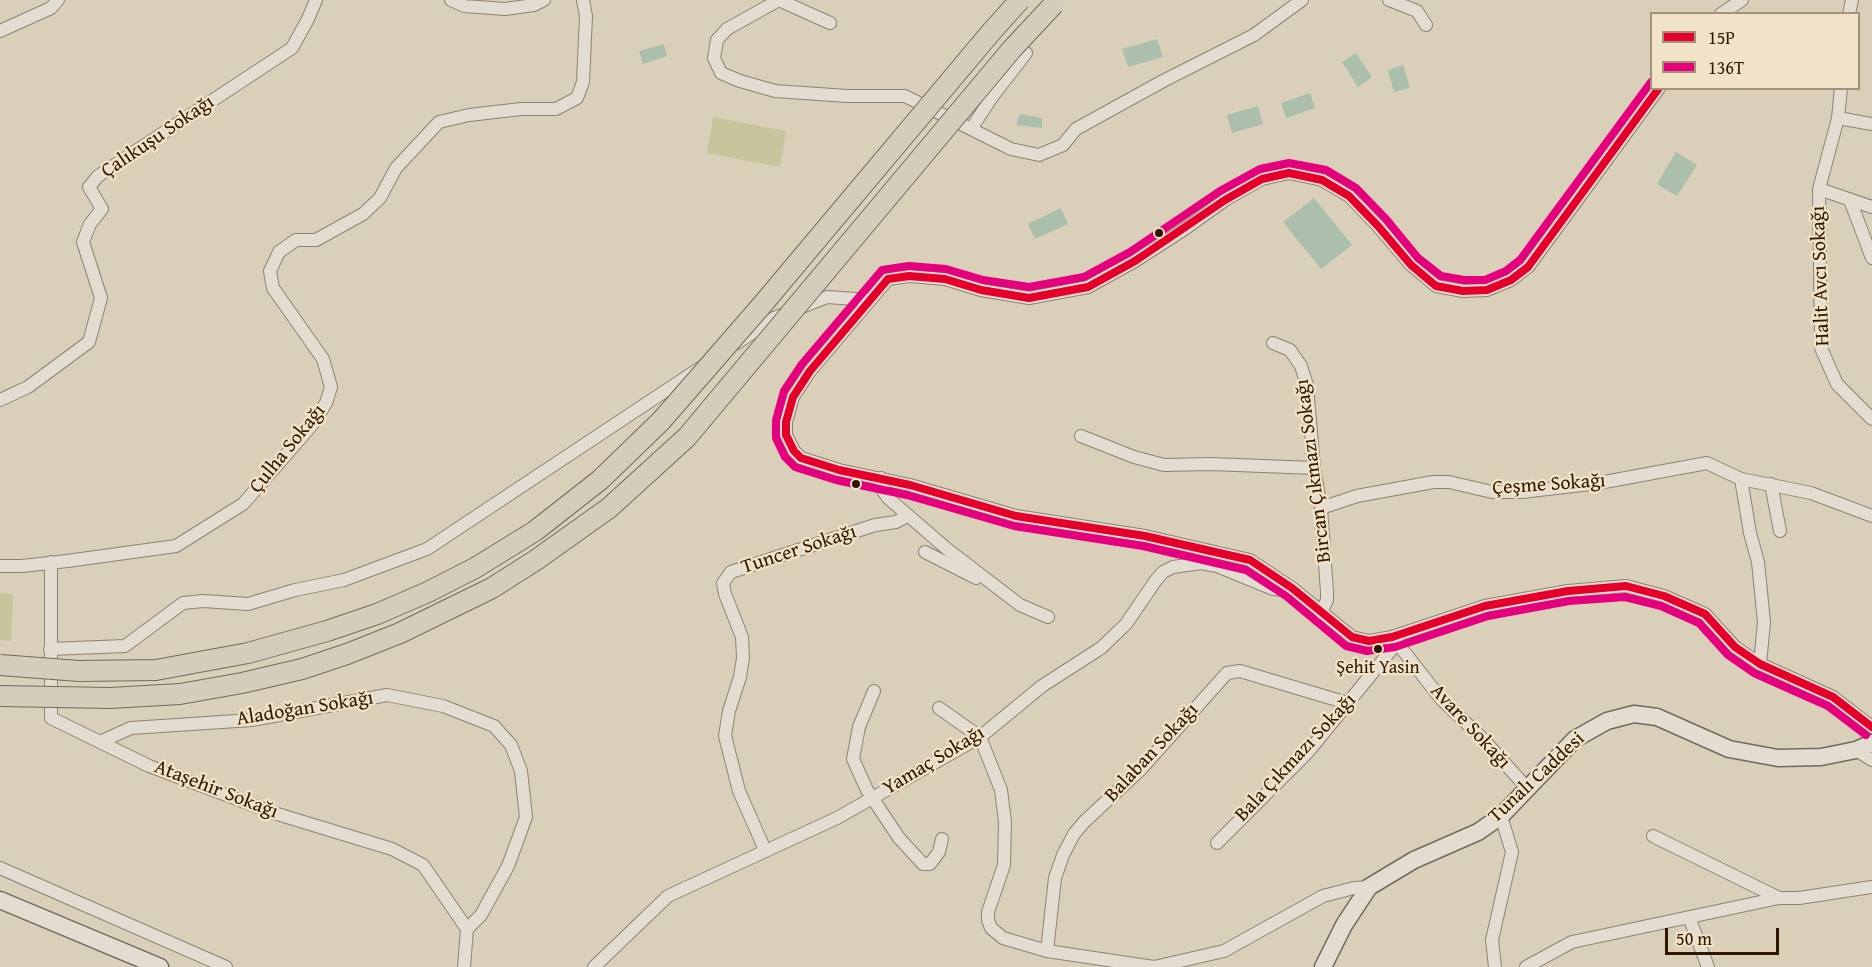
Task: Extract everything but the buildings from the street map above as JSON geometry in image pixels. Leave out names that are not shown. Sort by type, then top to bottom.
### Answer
[{"type":"highway","points":[[0,665],[79,671],[156,670],[248,653],[327,631],[377,614],[475,568],[536,531],[600,480],[661,421],[1020,0]]},
{"type":"highway","points":[[0,696],[110,698],[180,694],[302,669],[400,633],[492,588],[536,561],[609,508],[687,437],[1004,58],[1054,4]]},
{"type":"main road","name":"Tunalı Caddesi","points":[[1323,967],[1344,925],[1368,887],[1414,860],[1478,832],[1501,816],[1575,739],[1607,721],[1634,714],[1646,715],[1667,720],[1729,748],[1750,754],[1798,758],[1821,757],[1856,750],[1872,743]]},
{"type":"main road","points":[[0,900],[160,967]]},
{"type":"street","points":[[0,31],[51,8],[58,0]]},
{"type":"street","name":"Çalıkuşu Sokağı","points":[[0,400],[28,387],[89,342],[101,298],[83,242],[90,225],[102,209],[89,187],[98,176],[292,48],[316,0]]},
{"type":"street","points":[[451,0],[464,6],[534,4],[544,0]]},
{"type":"street","name":"Çulha Sokağı","points":[[0,566],[22,566],[176,546],[243,504],[312,425],[327,403],[331,387],[323,359],[298,327],[273,288],[270,271],[279,252],[296,240],[315,240],[363,214],[380,198],[396,168],[439,122],[470,115],[521,109],[556,109],[577,98],[583,82],[586,16],[583,0]]},
{"type":"street","points":[[830,23],[779,0],[727,29],[717,40],[714,58],[721,73],[775,91],[847,96],[905,96],[1011,149],[1039,155],[1063,145],[1076,129],[1254,35],[1302,0]]},
{"type":"street","points":[[1389,0],[1417,11],[1426,25]]},
{"type":"street","points":[[1724,12],[1742,0]]},
{"type":"street","points":[[971,129],[1026,53]]},
{"type":"street","points":[[1658,90],[1528,267],[1511,280],[1487,290],[1463,291],[1436,286],[1411,266],[1378,226],[1349,196],[1322,180],[1289,173],[1262,179],[1225,200],[1135,261],[1088,287],[1029,298],[981,290],[945,279],[909,276],[888,279],[810,371],[793,397],[786,422],[786,435],[794,451],[801,458],[839,470],[881,478],[1016,516],[1145,537],[1250,560],[1292,588],[1352,637],[1369,641],[1394,641],[1485,606],[1568,591],[1626,586],[1664,596],[1705,614],[1735,646],[1760,664],[1833,697],[1872,727]]},
{"type":"street","name":"Halit Avcı Sokağı","points":[[1841,90],[1838,118],[1819,189],[1821,348],[1837,384],[1872,419]]},
{"type":"street","points":[[1838,118],[1872,124]]},
{"type":"street","points":[[1819,189],[1872,207]]},
{"type":"street","points":[[1850,200],[1872,258]]},
{"type":"street","points":[[50,649],[125,646],[183,603],[203,601],[248,604],[295,590],[344,580],[427,549],[774,318],[827,297],[870,300]]},
{"type":"street","name":"Bircan Çıkmazı Sokağı","points":[[1273,343],[1290,350],[1305,376],[1314,468],[1321,508],[1327,591],[1327,600],[1321,613]]},
{"type":"street","points":[[1081,436],[1134,458],[1164,465],[1211,464],[1314,468]]},
{"type":"street","name":"Çeşme Sokağı","points":[[1321,508],[1357,496],[1433,482],[1449,482],[1492,492],[1522,492],[1599,483],[1707,463],[1741,479],[1811,493],[1872,516]]},
{"type":"street","points":[[881,478],[883,490],[888,498],[907,516],[1020,606],[1048,617]]},
{"type":"street","points":[[1741,479],[1749,533],[1758,562],[1764,622],[1760,664]]},
{"type":"street","points":[[1771,484],[1780,531]]},
{"type":"street","name":"Tuncer Sokağı","points":[[765,850],[739,791],[725,736],[743,658],[742,637],[725,594],[723,582],[731,572],[875,525],[896,522],[907,516]]},
{"type":"street","points":[[925,552],[994,586]]},
{"type":"street","name":"Ataşehir Sokağı","points":[[51,562],[51,718],[149,766],[274,813],[392,849],[423,866],[467,929]]},
{"type":"street","name":"Yamaç Sokağı","points":[[594,967],[668,896],[837,818],[980,737],[1042,686],[1101,648],[1126,624],[1163,572],[1173,567],[1200,563],[1217,566],[1273,589],[1292,588]]},
{"type":"street","name":"Bala Çıkmazı Sokağı","points":[[1217,843],[1308,752],[1394,641]]},
{"type":"street","name":"Avare Sokağı","points":[[1394,641],[1442,700],[1482,738],[1527,788]]},
{"type":"street","name":"Balaban Sokağı","points":[[1047,951],[1055,878],[1074,834],[1141,770],[1227,674],[1240,671],[1347,703]]},
{"type":"street","points":[[874,691],[859,727],[853,759],[867,790],[899,838],[923,864],[930,864],[939,852],[942,839]]},
{"type":"street","name":"Aladoğan Sokağı","points":[[102,741],[131,728],[252,720],[387,695],[443,706],[494,726],[511,745],[521,771],[526,817],[508,866],[480,915],[467,929]]},
{"type":"street","points":[[939,708],[980,737],[1001,790],[1005,822],[1004,865],[987,912],[991,928],[1003,938],[1047,951],[1154,967],[1224,951],[1323,896],[1368,887]]},
{"type":"street","points":[[1856,750],[1872,760]]},
{"type":"street","points":[[1495,967],[1492,940],[1512,852],[1501,816]]},
{"type":"street","points":[[1653,836],[1779,898]]},
{"type":"street","points":[[0,868],[226,967]]},
{"type":"street","points":[[1526,967],[1572,942],[1779,898],[1799,898],[1872,887]]},
{"type":"street","points":[[1689,917],[1708,967]]},
{"type":"street","points":[[464,967],[467,954],[467,929]]},
{"type":"shaded area","points":[[1157,39],[1163,57],[1128,67],[1122,49]]},
{"type":"shaded area","points":[[664,44],[667,56],[643,64],[639,51]]},
{"type":"shaded area","points":[[1356,53],[1372,77],[1358,87],[1342,62]]},
{"type":"shaded area","points":[[1403,65],[1410,88],[1394,92],[1388,70]]},
{"type":"shaded area","points":[[1310,93],[1315,108],[1286,118],[1281,103]]},
{"type":"shaded area","points":[[1258,106],[1263,124],[1232,133],[1227,115]]},
{"type":"shaded area","points":[[1020,114],[1042,118],[1042,128],[1016,125]]},
{"type":"shaded area","points":[[713,117],[786,131],[780,167],[707,153]]},
{"type":"shaded area","points":[[1676,152],[1697,165],[1677,196],[1657,184]]},
{"type":"shaded area","points":[[1314,198],[1352,245],[1321,269],[1283,222]]},
{"type":"shaded area","points":[[1061,208],[1068,224],[1035,239],[1028,224]]},
{"type":"shaded area","points":[[0,593],[13,594],[11,641],[0,640]]},
{"type":"transit line","name":"136T","points":[[1650,83],[1520,260],[1506,271],[1485,280],[1464,280],[1441,276],[1418,258],[1386,219],[1356,188],[1326,170],[1289,163],[1260,169],[1220,191],[1130,252],[1084,277],[1029,287],[983,280],[946,269],[909,266],[882,270],[802,364],[784,391],[776,420],[776,438],[785,457],[795,467],[836,480],[907,495],[1014,526],[1143,546],[1246,570],[1286,596],[1346,646],[1367,651],[1395,647],[1488,616],[1569,601],[1625,597],[1661,606],[1699,623],[1728,655],[1754,673],[1828,706],[1866,735]]},
{"type":"transit line","name":"15P","points":[[1658,90],[1528,267],[1511,280],[1487,290],[1463,291],[1436,286],[1411,265],[1349,196],[1322,180],[1289,173],[1262,179],[1225,200],[1135,261],[1088,287],[1029,298],[981,290],[945,279],[909,276],[888,279],[810,371],[793,397],[786,422],[786,435],[794,451],[801,458],[839,470],[910,485],[1016,516],[1145,536],[1250,560],[1292,588],[1352,637],[1369,641],[1392,637],[1485,606],[1568,591],[1626,586],[1664,596],[1705,614],[1735,647],[1760,664],[1833,697],[1872,727]]},
{"type":"place","name":"Şehit Yasin","points":[[1378,649]]}]
